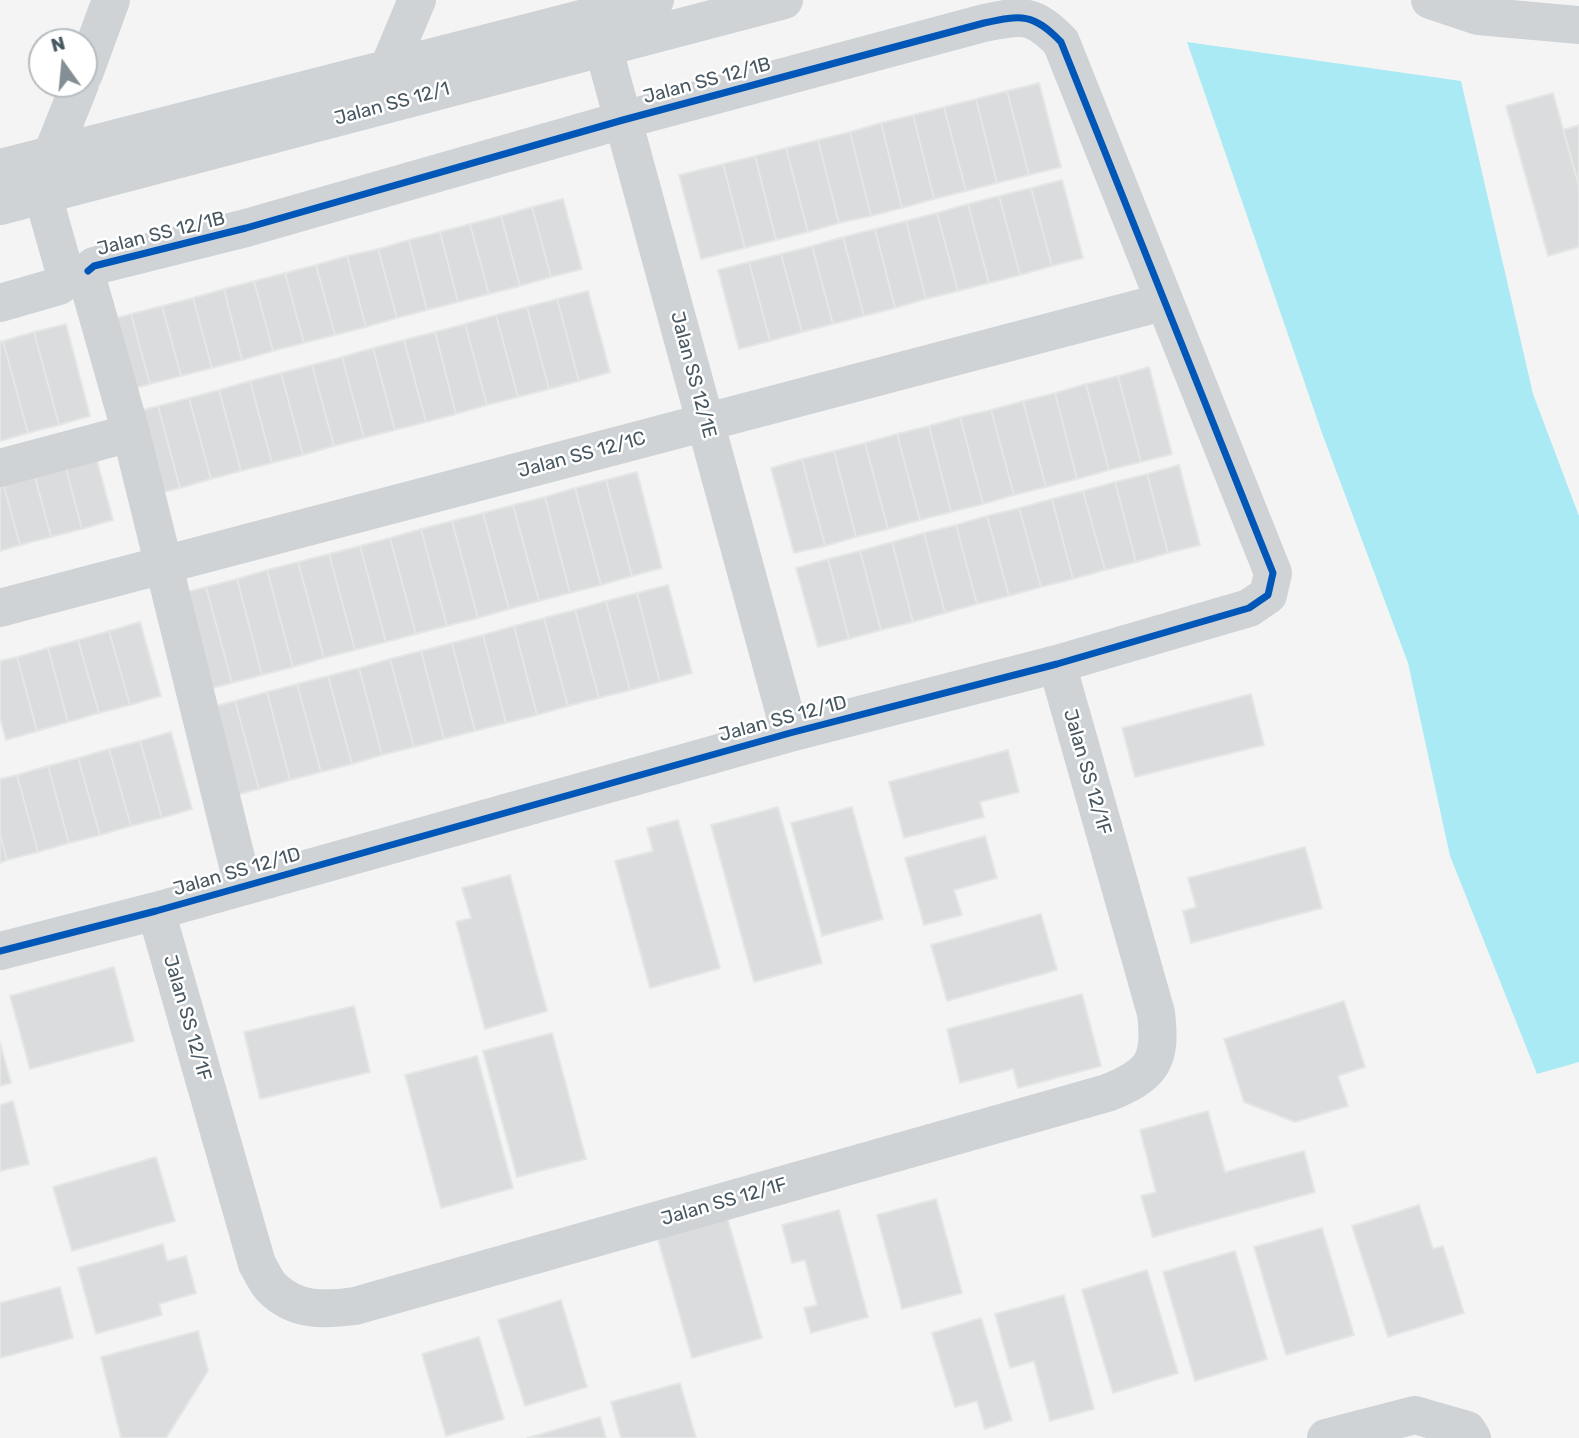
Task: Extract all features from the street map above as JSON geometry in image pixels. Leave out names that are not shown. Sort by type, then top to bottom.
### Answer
[{"type":"street","points":[[98,36],[111,0]]},
{"type":"street","points":[[388,69],[417,0]]},
{"type":"street","name":"Jalan SS 12/1","points":[[0,206],[599,33],[655,0]]},
{"type":"street","points":[[1430,0],[1479,16],[1579,25]]},
{"type":"street","name":"Jalan SS 12/1","points":[[28,160],[388,69],[761,3]]},
{"type":"street","name":"Jalan SS 12/1B","points":[[131,433],[86,278],[88,271],[94,266],[246,228],[624,120],[984,23],[1025,17],[1044,25],[1061,42],[1163,302]]},
{"type":"street","name":"Jalan SS 12/1E","points":[[599,33],[790,733]]},
{"type":"street","points":[[0,303],[59,286],[65,281],[44,195],[28,160],[70,98]]},
{"type":"street","name":"Jalan SS 12/1C","points":[[0,608],[1163,302]]},
{"type":"street","name":"Jalan SS 12/1D","points":[[0,951],[156,911],[790,733],[1057,664],[1250,608],[1268,595],[1273,573],[1163,302]]},
{"type":"street","points":[[0,468],[131,433],[243,886]]},
{"type":"street","name":"Jalan SS 12/1F","points":[[156,911],[257,1264],[272,1288],[296,1304],[323,1310],[355,1306],[1107,1093],[1132,1083],[1153,1063],[1159,1040],[1156,1013],[1057,664]]},
{"type":"street","points":[[1326,1438],[1415,1415],[1469,1434]]},
{"type":"water","points":[[1187,42],[1461,81],[1533,394],[1579,516],[1579,1062],[1537,1074],[1450,856],[1408,663],[1322,433]]},
{"type":"building","points":[[1039,83],[1061,167],[1029,175],[1007,91]]},
{"type":"building","points":[[1007,91],[1029,175],[997,183],[976,99]]},
{"type":"building","points":[[1553,93],[1579,186],[1579,247],[1548,256],[1506,106]]},
{"type":"building","points":[[976,99],[997,183],[966,191],[944,107]]},
{"type":"building","points":[[944,107],[966,191],[934,199],[913,115]]},
{"type":"building","points":[[913,115],[934,199],[902,208],[881,123]]},
{"type":"building","points":[[881,123],[902,208],[871,216],[850,132]]},
{"type":"building","points":[[1579,125],[1579,186],[1563,130]]},
{"type":"building","points":[[850,132],[871,216],[839,223],[818,140]]},
{"type":"building","points":[[818,140],[839,223],[808,232],[786,148]]},
{"type":"building","points":[[786,148],[808,232],[776,240],[755,156]]},
{"type":"building","points":[[755,156],[776,240],[745,248],[723,164]]},
{"type":"building","points":[[723,164],[745,248],[701,259],[679,175]]},
{"type":"building","points":[[1062,180],[1083,258],[1052,266],[1031,188]]},
{"type":"building","points":[[1031,188],[1052,266],[1020,275],[999,196]]},
{"type":"building","points":[[999,196],[1020,275],[989,283],[968,204]]},
{"type":"building","points":[[563,199],[582,269],[551,277],[532,207]]},
{"type":"building","points":[[968,204],[989,283],[958,291],[937,213]]},
{"type":"building","points":[[532,207],[551,277],[520,286],[501,216]]},
{"type":"building","points":[[937,213],[958,291],[926,299],[906,221]]},
{"type":"building","points":[[501,216],[520,286],[489,294],[470,224]]},
{"type":"building","points":[[906,221],[926,299],[895,308],[875,229]]},
{"type":"building","points":[[470,224],[489,294],[458,302],[440,232]]},
{"type":"building","points":[[875,229],[895,308],[864,316],[843,237]]},
{"type":"building","points":[[440,232],[458,302],[427,310],[409,240]]},
{"type":"building","points":[[843,237],[864,316],[833,324],[812,246]]},
{"type":"building","points":[[409,240],[427,310],[397,318],[378,249]]},
{"type":"building","points":[[812,246],[833,324],[802,332],[781,254]]},
{"type":"building","points":[[378,249],[397,318],[366,327],[347,256]]},
{"type":"building","points":[[781,254],[802,332],[770,341],[749,262]]},
{"type":"building","points":[[347,256],[366,327],[335,335],[316,265]]},
{"type":"building","points":[[749,262],[770,341],[739,349],[718,270]]},
{"type":"building","points":[[316,265],[335,335],[304,343],[285,273]]},
{"type":"building","points":[[285,273],[304,343],[273,351],[254,281]]},
{"type":"building","points":[[254,281],[273,351],[242,360],[224,289]]},
{"type":"building","points":[[224,289],[242,360],[212,368],[193,298]]},
{"type":"building","points":[[588,291],[610,372],[579,381],[557,299]]},
{"type":"building","points":[[193,298],[212,368],[181,376],[162,306]]},
{"type":"building","points":[[557,299],[579,381],[549,389],[527,307]]},
{"type":"building","points":[[162,306],[181,376],[150,384],[131,314]]},
{"type":"building","points":[[527,307],[549,389],[518,397],[496,315]]},
{"type":"building","points":[[131,314],[150,384],[119,393],[101,322]]},
{"type":"building","points":[[496,315],[518,397],[487,405],[465,324]]},
{"type":"building","points":[[66,324],[90,416],[59,425],[34,332]]},
{"type":"building","points":[[465,324],[487,405],[456,414],[435,332]]},
{"type":"building","points":[[34,332],[59,425],[28,433],[3,341]]},
{"type":"building","points":[[435,332],[456,414],[426,422],[404,340]]},
{"type":"building","points":[[404,340],[426,422],[395,430],[373,348]]},
{"type":"building","points":[[3,341],[28,433],[0,441],[0,342]]},
{"type":"building","points":[[373,348],[395,430],[364,438],[342,357]]},
{"type":"building","points":[[342,357],[364,438],[334,446],[312,365]]},
{"type":"building","points":[[312,365],[334,446],[303,455],[281,373]]},
{"type":"building","points":[[1149,367],[1172,454],[1141,462],[1118,376]]},
{"type":"building","points":[[281,373],[303,455],[272,463],[250,381]]},
{"type":"building","points":[[1118,376],[1141,462],[1109,470],[1086,384]]},
{"type":"building","points":[[250,381],[272,463],[241,471],[219,390]]},
{"type":"building","points":[[1086,384],[1109,470],[1077,479],[1055,393]]},
{"type":"building","points":[[219,390],[241,471],[211,479],[189,398]]},
{"type":"building","points":[[1055,393],[1077,479],[1046,487],[1023,401]]},
{"type":"building","points":[[189,398],[211,479],[180,488],[158,406]]},
{"type":"building","points":[[1023,401],[1046,487],[1014,495],[991,410]]},
{"type":"building","points":[[158,406],[180,488],[149,496],[127,414]]},
{"type":"building","points":[[991,410],[1014,495],[983,504],[960,417]]},
{"type":"building","points":[[960,417],[983,504],[951,512],[929,426]]},
{"type":"building","points":[[929,426],[951,512],[920,520],[897,434]]},
{"type":"building","points":[[897,434],[920,520],[888,529],[865,443]]},
{"type":"building","points":[[865,443],[888,529],[856,537],[834,451]]},
{"type":"building","points":[[93,446],[113,520],[82,529],[62,454]]},
{"type":"building","points":[[834,451],[856,537],[825,546],[802,459]]},
{"type":"building","points":[[62,454],[82,529],[51,537],[31,462]]},
{"type":"building","points":[[802,459],[825,546],[794,553],[771,468]]},
{"type":"building","points":[[31,462],[51,537],[20,545],[0,472]]},
{"type":"building","points":[[1179,465],[1200,545],[1168,553],[1147,474]]},
{"type":"building","points":[[0,472],[20,545],[0,551]]},
{"type":"building","points":[[637,472],[662,568],[632,576],[606,480]]},
{"type":"building","points":[[1147,474],[1168,553],[1136,562],[1115,482]]},
{"type":"building","points":[[606,480],[632,576],[601,585],[575,488]]},
{"type":"building","points":[[1115,482],[1136,562],[1105,570],[1083,491]]},
{"type":"building","points":[[575,488],[601,585],[570,593],[545,497]]},
{"type":"building","points":[[1083,491],[1105,570],[1073,579],[1052,499]]},
{"type":"building","points":[[545,497],[570,593],[539,601],[513,505]]},
{"type":"building","points":[[1052,499],[1073,579],[1041,587],[1019,508]]},
{"type":"building","points":[[513,505],[539,601],[509,609],[483,513]]},
{"type":"building","points":[[1019,508],[1041,587],[1009,596],[987,516]]},
{"type":"building","points":[[483,513],[509,609],[478,618],[452,521]]},
{"type":"building","points":[[987,516],[1009,596],[977,604],[956,525]]},
{"type":"building","points":[[452,521],[478,618],[447,626],[421,529]]},
{"type":"building","points":[[956,525],[977,604],[945,613],[924,533]]},
{"type":"building","points":[[421,529],[447,626],[416,634],[390,538]]},
{"type":"building","points":[[924,533],[945,613],[913,622],[892,542]]},
{"type":"building","points":[[390,538],[416,634],[386,642],[360,546]]},
{"type":"building","points":[[892,542],[913,622],[881,630],[860,551]]},
{"type":"building","points":[[360,546],[386,642],[355,650],[329,554]]},
{"type":"building","points":[[860,551],[881,630],[849,639],[828,559]]},
{"type":"building","points":[[329,554],[355,650],[324,658],[298,562]]},
{"type":"building","points":[[828,559],[849,639],[818,647],[796,568]]},
{"type":"building","points":[[298,562],[324,658],[293,667],[267,570]]},
{"type":"building","points":[[267,570],[293,667],[262,675],[237,579]]},
{"type":"building","points":[[237,579],[262,675],[232,683],[206,587]]},
{"type":"building","points":[[668,585],[692,673],[660,682],[637,593]]},
{"type":"building","points":[[206,587],[232,683],[201,691],[175,595]]},
{"type":"building","points":[[637,593],[660,682],[630,690],[606,601]]},
{"type":"building","points":[[606,601],[630,690],[599,698],[575,610]]},
{"type":"building","points":[[575,610],[599,698],[568,706],[544,618]]},
{"type":"building","points":[[544,618],[568,706],[537,715],[514,626]]},
{"type":"building","points":[[140,622],[161,696],[130,705],[109,631]]},
{"type":"building","points":[[514,626],[537,715],[506,723],[483,635]]},
{"type":"building","points":[[109,631],[130,705],[99,713],[78,640]]},
{"type":"building","points":[[483,635],[506,723],[475,731],[452,643]]},
{"type":"building","points":[[78,640],[99,713],[68,722],[48,648]]},
{"type":"building","points":[[452,643],[475,731],[444,739],[421,651]]},
{"type":"building","points":[[48,648],[68,722],[37,731],[17,657]]},
{"type":"building","points":[[421,651],[444,739],[414,747],[390,659]]},
{"type":"building","points":[[17,657],[37,731],[6,740],[0,718],[0,661]]},
{"type":"building","points":[[390,659],[414,747],[382,755],[359,668]]},
{"type":"building","points":[[359,668],[382,755],[352,764],[328,676]]},
{"type":"building","points":[[328,676],[352,764],[321,772],[297,684]]},
{"type":"building","points":[[297,684],[321,772],[290,780],[267,692]]},
{"type":"building","points":[[267,692],[290,780],[259,789],[235,701]]},
{"type":"building","points":[[1251,694],[1264,745],[1135,777],[1122,728]]},
{"type":"building","points":[[235,701],[259,789],[228,797],[205,709]]},
{"type":"building","points":[[171,732],[192,809],[162,818],[140,741]]},
{"type":"building","points":[[140,741],[162,818],[131,826],[109,749]]},
{"type":"building","points":[[109,749],[131,826],[100,835],[78,758]]},
{"type":"building","points":[[1008,750],[1019,792],[980,802],[984,817],[904,838],[889,782]]},
{"type":"building","points":[[78,758],[100,835],[69,843],[48,766]]},
{"type":"building","points":[[48,766],[69,843],[38,852],[17,775]]},
{"type":"building","points":[[17,775],[38,852],[7,860],[0,834],[0,779]]},
{"type":"building","points":[[778,807],[822,963],[754,982],[711,825]]},
{"type":"building","points":[[852,807],[883,919],[822,936],[791,823]]},
{"type":"building","points":[[678,820],[720,968],[650,988],[615,861],[653,851],[647,828]]},
{"type":"building","points":[[0,834],[7,860],[0,863]]},
{"type":"building","points":[[985,836],[997,878],[954,890],[962,915],[924,925],[905,858]]},
{"type":"building","points":[[1305,847],[1322,908],[1191,943],[1183,911],[1196,907],[1188,878]]},
{"type":"building","points":[[510,875],[547,1011],[485,1029],[456,922],[471,918],[462,888]]},
{"type":"building","points":[[1041,914],[1057,970],[947,1001],[931,945]]},
{"type":"building","points":[[114,967],[134,1041],[30,1069],[10,996]]},
{"type":"building","points":[[1082,994],[1101,1066],[1018,1088],[1013,1069],[960,1083],[947,1029]]},
{"type":"building","points":[[1344,1001],[1365,1067],[1338,1076],[1348,1106],[1295,1122],[1244,1102],[1224,1039]]},
{"type":"building","points":[[354,1006],[370,1072],[260,1099],[244,1032]]},
{"type":"building","points":[[552,1033],[586,1159],[517,1177],[483,1051]]},
{"type":"building","points":[[0,1043],[11,1083],[0,1086]]},
{"type":"building","points":[[477,1056],[513,1188],[441,1208],[405,1075]]},
{"type":"building","points":[[13,1101],[29,1164],[0,1171],[0,1105]]},
{"type":"building","points":[[1208,1111],[1225,1172],[1304,1151],[1315,1192],[1153,1237],[1141,1196],[1156,1192],[1140,1130]]},
{"type":"building","points":[[156,1157],[175,1221],[72,1251],[53,1187]]},
{"type":"building","points":[[936,1199],[962,1293],[902,1309],[877,1215]]},
{"type":"building","points":[[1419,1205],[1433,1249],[1443,1246],[1464,1313],[1388,1337],[1352,1226]]},
{"type":"building","points":[[839,1210],[868,1317],[811,1333],[804,1308],[817,1305],[805,1260],[792,1263],[782,1225]]},
{"type":"building","points":[[727,1217],[762,1338],[692,1358],[657,1236]]},
{"type":"building","points":[[1322,1228],[1354,1335],[1286,1355],[1254,1247]]},
{"type":"building","points":[[163,1244],[167,1261],[186,1256],[196,1293],[159,1304],[162,1315],[96,1334],[78,1268]]},
{"type":"building","points":[[1235,1251],[1267,1359],[1195,1381],[1163,1272]]},
{"type":"building","points":[[1147,1270],[1178,1373],[1113,1393],[1082,1290]]},
{"type":"building","points":[[60,1287],[73,1338],[0,1358],[0,1303]]},
{"type":"building","points":[[1064,1295],[1094,1409],[1050,1421],[1034,1361],[1010,1368],[995,1314]]},
{"type":"building","points":[[561,1300],[587,1387],[525,1406],[498,1320]]},
{"type":"building","points":[[981,1318],[1012,1420],[985,1429],[977,1401],[955,1407],[932,1333]]},
{"type":"building","points":[[198,1331],[208,1371],[166,1438],[121,1438],[101,1357]]},
{"type":"building","points":[[479,1337],[504,1419],[446,1436],[422,1354]]},
{"type":"building","points":[[680,1383],[696,1438],[621,1438],[611,1402]]},
{"type":"building","points":[[600,1417],[606,1438],[527,1438]]},
{"type":"cycle path","points":[[0,951],[156,911],[790,733],[1057,664],[1249,608],[1268,595],[1273,573],[1061,42],[1034,21],[1018,18],[984,23],[623,120],[246,228],[94,266],[88,271]]}]
